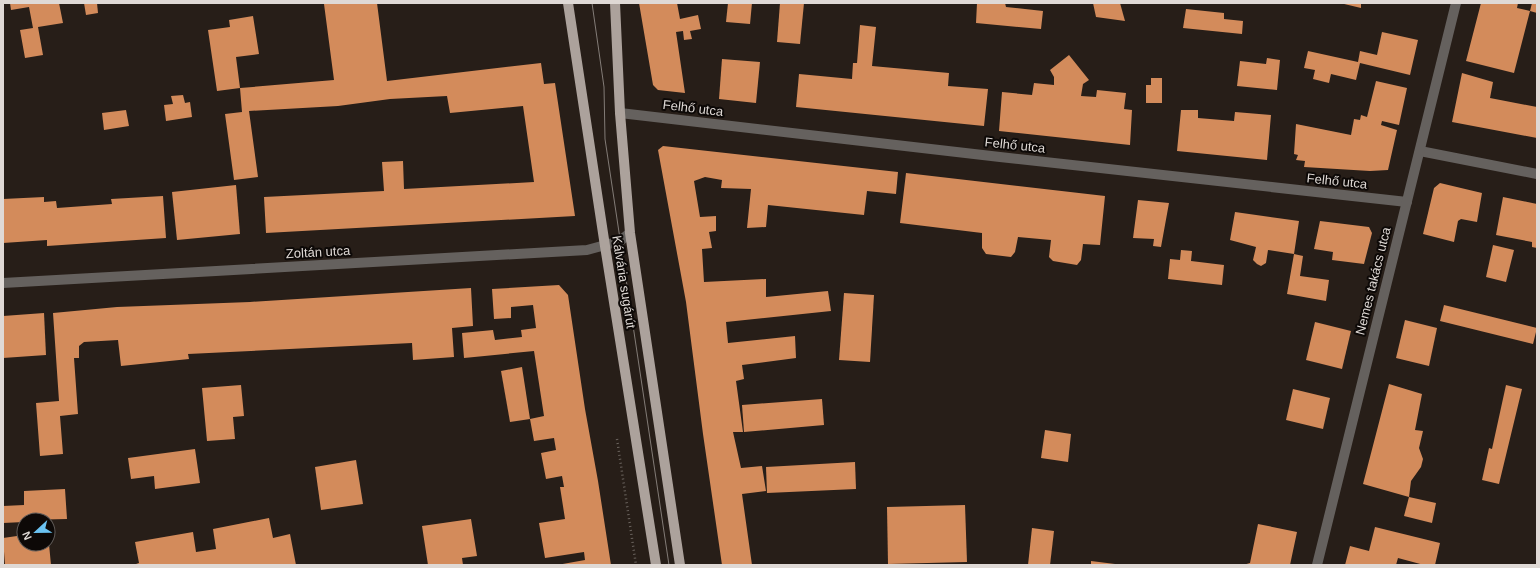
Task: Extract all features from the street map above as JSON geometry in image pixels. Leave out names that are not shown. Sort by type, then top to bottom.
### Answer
[{"type":"main road","name":"Kálvária sugárút","points":[[568,3],[656,565]]},
{"type":"main road","name":"Kálvária sugárút","points":[[615,3],[620,113],[630,233],[680,565]]},
{"type":"street","name":"Nemes takács utca","points":[[1317,565],[1456,3]]},
{"type":"street","name":"Felhő utca","points":[[620,113],[1407,202]]},
{"type":"street","points":[[1420,151],[1537,174]]},
{"type":"street","name":"Zoltán utca","points":[[3,283],[579,250],[605,246],[620,241],[630,233]]},
{"type":"building","points":[[10,3],[59,3],[63,23],[38,27],[43,55],[25,58],[20,30],[33,28],[29,7],[11,10]]},
{"type":"building","points":[[84,3],[97,3],[98,13],[86,15]]},
{"type":"building","points":[[377,3],[387,81],[541,63],[544,84],[555,83],[575,216],[266,233],[264,197],[384,191],[382,162],[403,161],[404,189],[534,182],[523,106],[450,113],[447,96],[390,99],[338,106],[249,111],[258,177],[234,180],[225,114],[242,112],[240,88],[334,80],[324,4]]},
{"type":"building","points":[[639,3],[677,3],[680,19],[698,15],[701,29],[690,31],[692,39],[684,40],[683,31],[676,32],[685,93],[658,90],[653,85]]},
{"type":"building","points":[[728,3],[752,3],[750,24],[726,22]]},
{"type":"building","points":[[780,3],[804,3],[800,44],[777,42]]},
{"type":"building","points":[[977,3],[1005,3],[1006,7],[1043,11],[1041,29],[976,23]]},
{"type":"building","points":[[1093,3],[1120,3],[1125,21],[1096,17]]},
{"type":"building","points":[[1340,3],[1361,3],[1361,8]]},
{"type":"building","points":[[1481,3],[1518,3],[1517,8],[1530,11],[1514,73],[1466,61]]},
{"type":"building","points":[[1532,3],[1537,3],[1537,13],[1530,11]]},
{"type":"building","points":[[1186,9],[1224,13],[1224,19],[1243,21],[1242,34],[1183,28]]},
{"type":"building","points":[[253,16],[259,54],[236,57],[240,88],[217,91],[208,30],[230,27],[229,20]]},
{"type":"building","points":[[860,25],[876,27],[872,66],[949,73],[948,86],[988,89],[984,126],[796,107],[799,74],[852,79],[853,63],[857,63]]},
{"type":"building","points":[[1382,32],[1418,40],[1410,75],[1360,63],[1356,80],[1331,74],[1329,83],[1313,79],[1315,70],[1304,68],[1308,51],[1358,62],[1360,51],[1377,55]]},
{"type":"building","points":[[1069,55],[1089,80],[1083,84],[1081,96],[1096,97],[1097,90],[1126,93],[1124,109],[1132,110],[1130,145],[999,131],[1002,92],[1032,95],[1034,83],[1054,85],[1054,77],[1050,70]]},
{"type":"building","points":[[1267,58],[1280,60],[1277,90],[1237,86],[1240,61],[1266,64]]},
{"type":"building","points":[[722,59],[760,62],[756,103],[719,99]]},
{"type":"building","points":[[1462,73],[1493,82],[1490,98],[1537,107],[1537,138],[1452,122]]},
{"type":"building","points":[[1151,78],[1162,78],[1162,103],[1146,103],[1146,85],[1151,85]]},
{"type":"building","points":[[1376,81],[1407,88],[1399,125],[1382,121],[1381,125],[1397,130],[1388,170],[1370,171],[1304,167],[1305,161],[1296,160],[1298,155],[1294,154],[1296,124],[1351,135],[1354,119],[1360,120],[1361,115],[1367,117]]},
{"type":"building","points":[[183,95],[185,103],[190,102],[192,117],[166,121],[164,105],[173,104],[171,96]]},
{"type":"building","points":[[126,110],[129,126],[104,130],[102,113]]},
{"type":"building","points":[[1181,110],[1198,110],[1198,118],[1234,121],[1235,112],[1271,115],[1267,160],[1177,151]]},
{"type":"building","points":[[663,146],[898,172],[896,194],[867,191],[864,215],[768,205],[766,227],[747,228],[751,189],[721,188],[722,180],[705,177],[694,181],[700,217],[716,216],[716,231],[709,232],[712,248],[702,249],[704,282],[766,279],[766,297],[828,291],[831,311],[726,322],[728,343],[795,336],[796,358],[742,365],[744,379],[736,381],[743,432],[733,432],[741,468],[762,466],[766,491],[742,494],[752,565],[722,565],[686,302],[658,150]]},
{"type":"building","points":[[906,173],[1105,196],[1100,245],[1083,244],[1081,260],[1077,265],[1053,261],[1049,257],[1051,240],[1018,237],[1015,252],[1011,257],[986,254],[982,248],[982,233],[900,223]]},
{"type":"building","points":[[1440,183],[1482,193],[1477,222],[1461,219],[1458,221],[1454,242],[1423,234],[1434,188]]},
{"type":"building","points":[[236,185],[240,234],[177,240],[172,192]]},
{"type":"building","points":[[163,196],[166,238],[47,246],[47,240],[3,243],[3,199],[44,197],[44,202],[56,201],[57,208],[112,204],[111,199]]},
{"type":"building","points":[[1503,197],[1537,204],[1537,248],[1532,247],[1532,242],[1496,235]]},
{"type":"building","points":[[1138,200],[1169,203],[1161,247],[1153,246],[1154,239],[1133,238]]},
{"type":"building","points":[[1235,212],[1299,221],[1294,254],[1268,250],[1266,263],[1261,266],[1257,264],[1253,260],[1256,247],[1230,240]]},
{"type":"building","points":[[1320,221],[1369,227],[1372,233],[1364,264],[1332,260],[1333,252],[1314,249]]},
{"type":"building","points":[[1493,245],[1514,250],[1506,282],[1486,277]]},
{"type":"building","points":[[1181,250],[1192,251],[1191,261],[1224,265],[1222,285],[1168,279],[1170,259],[1180,260]]},
{"type":"building","points":[[1294,254],[1303,256],[1300,276],[1329,280],[1326,301],[1287,294]]},
{"type":"building","points":[[559,285],[568,295],[611,565],[557,565],[585,560],[584,552],[545,558],[539,523],[565,519],[560,487],[564,487],[562,476],[546,479],[541,453],[556,450],[554,438],[534,441],[530,419],[544,416],[534,351],[464,358],[462,333],[493,330],[495,340],[522,337],[521,330],[536,328],[533,305],[511,307],[511,318],[494,319],[492,289]]},
{"type":"building","points":[[471,288],[473,326],[452,328],[454,357],[413,360],[412,343],[188,354],[189,359],[121,366],[118,340],[84,342],[79,346],[79,358],[74,358],[78,414],[60,416],[63,454],[40,456],[36,403],[59,401],[53,313],[117,307],[250,302]]},
{"type":"building","points":[[844,293],[874,295],[870,362],[839,360]]},
{"type":"building","points":[[1444,305],[1537,328],[1533,344],[1440,321]]},
{"type":"building","points":[[44,313],[46,355],[3,358],[3,316]]},
{"type":"building","points":[[1405,320],[1437,328],[1429,366],[1396,358]]},
{"type":"building","points":[[1315,322],[1351,331],[1342,369],[1306,360]]},
{"type":"building","points":[[522,367],[530,419],[510,422],[501,371]]},
{"type":"building","points":[[1389,384],[1422,394],[1415,430],[1423,431],[1419,448],[1423,459],[1421,467],[1411,481],[1409,497],[1363,484]]},
{"type":"building","points":[[241,385],[244,416],[233,417],[235,439],[207,441],[202,388]]},
{"type":"building","points":[[1506,385],[1522,389],[1499,484],[1482,480],[1489,448],[1492,449]]},
{"type":"building","points":[[1293,389],[1330,398],[1323,429],[1286,420]]},
{"type":"building","points":[[822,399],[824,425],[744,432],[742,405]]},
{"type":"building","points":[[1045,430],[1071,434],[1068,462],[1041,458]]},
{"type":"building","points":[[195,449],[200,483],[155,489],[154,476],[131,479],[128,458]]},
{"type":"building","points":[[356,460],[363,504],[321,510],[315,467]]},
{"type":"building","points":[[855,462],[856,489],[767,493],[766,467]]},
{"type":"building","points":[[65,489],[67,519],[56,519],[56,512],[16,512],[16,522],[3,523],[3,506],[24,505],[24,491]]},
{"type":"building","points":[[1409,497],[1436,503],[1432,523],[1404,516]]},
{"type":"building","points":[[965,505],[967,562],[888,564],[887,507]]},
{"type":"building","points":[[269,518],[273,538],[290,534],[296,565],[133,565],[139,563],[135,542],[193,532],[196,552],[216,549],[213,529]]},
{"type":"building","points":[[471,519],[477,556],[462,558],[463,565],[428,565],[422,526]]},
{"type":"building","points":[[1258,524],[1297,532],[1290,565],[1243,565],[1250,563]]},
{"type":"building","points":[[1375,527],[1440,543],[1435,565],[1424,565],[1398,558],[1396,565],[1345,565],[1350,546],[1369,551]]},
{"type":"building","points":[[1032,528],[1054,531],[1050,565],[1028,565]]},
{"type":"building","points":[[16,536],[16,552],[50,552],[51,565],[5,565],[3,538]]},
{"type":"building","points":[[1091,561],[1115,564],[1115,565],[1091,565]]},
{"type":"tram line","points":[[592,3],[604,87],[605,139],[669,565]]}]
